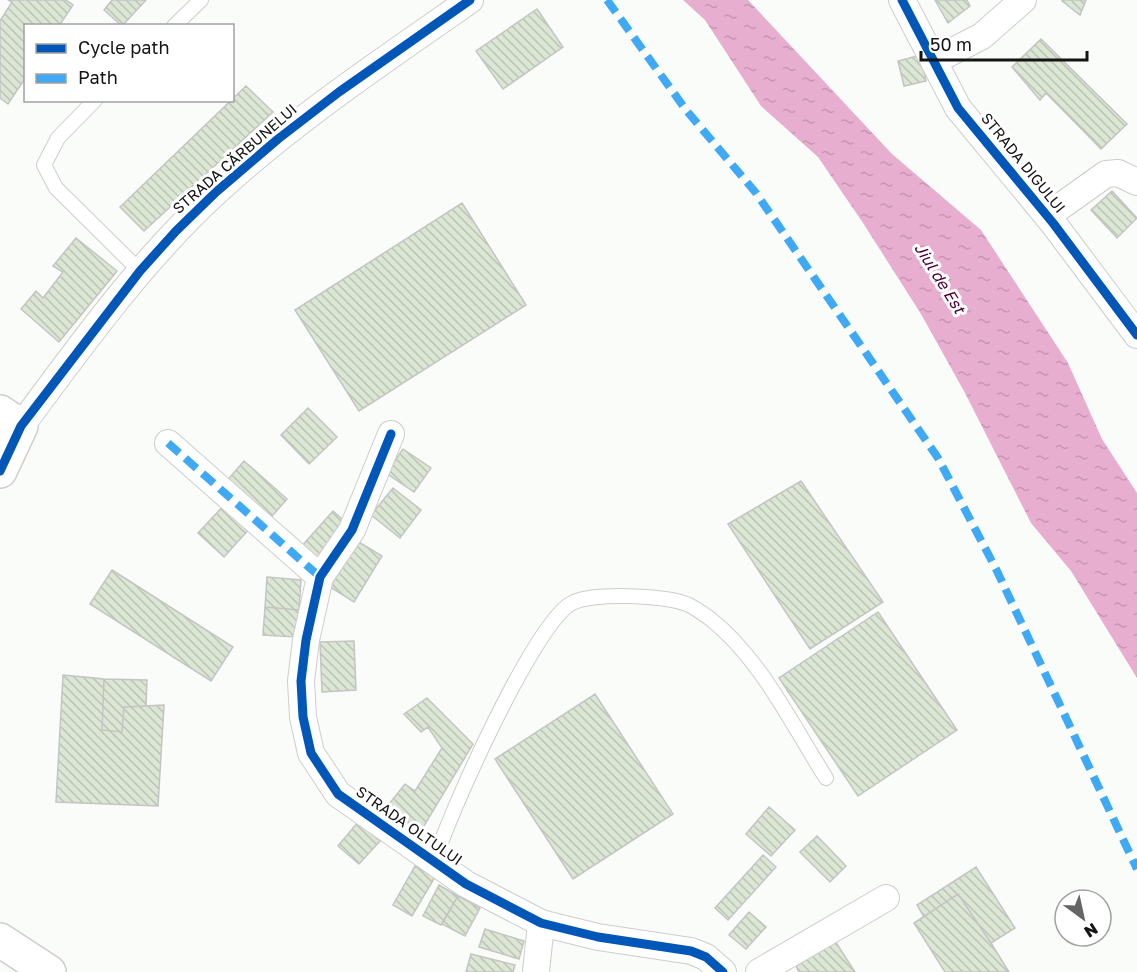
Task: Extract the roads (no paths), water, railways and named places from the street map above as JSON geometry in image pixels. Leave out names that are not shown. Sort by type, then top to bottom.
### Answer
[{"type":"street","name":"STRADA CĂRBUNELUI","points":[[0,471],[11,419],[140,271],[216,192],[278,139],[339,92],[470,0]]},
{"type":"street","name":"STRADA DIGULUI","points":[[902,0],[958,108],[1047,216],[1137,335]]},
{"type":"street","points":[[934,61],[982,36],[1023,0]]},
{"type":"street","points":[[1047,216],[1106,174],[1118,173],[1137,182]]},
{"type":"street","name":"STRADA OLTULUI","points":[[391,434],[352,530],[320,577],[306,640],[301,681],[303,717],[311,753],[338,794],[466,884],[541,923],[597,937],[691,951],[706,957],[723,972]]},
{"type":"street","points":[[168,443],[320,577]]},
{"type":"street","points":[[759,972],[886,898]]},
{"type":"street","points":[[536,972],[541,923]]},
{"type":"street","points":[[0,940],[49,972]]},
{"type":"lane","points":[[176,24],[201,0]]},
{"type":"lane","points":[[93,102],[58,138],[44,165],[56,188],[140,271]]},
{"type":"lane","points":[[434,863],[466,781],[513,687],[554,618],[571,603],[591,597],[626,596],[687,604],[708,617],[748,656],[826,778]]},
{"type":"water","name":"Jiul de Est","points":[[683,0],[748,0],[892,154],[981,230],[1068,363],[1102,439],[1137,493],[1137,678],[1071,571],[1031,523],[965,393],[921,314],[863,223],[818,157],[761,106],[705,20]]}]
